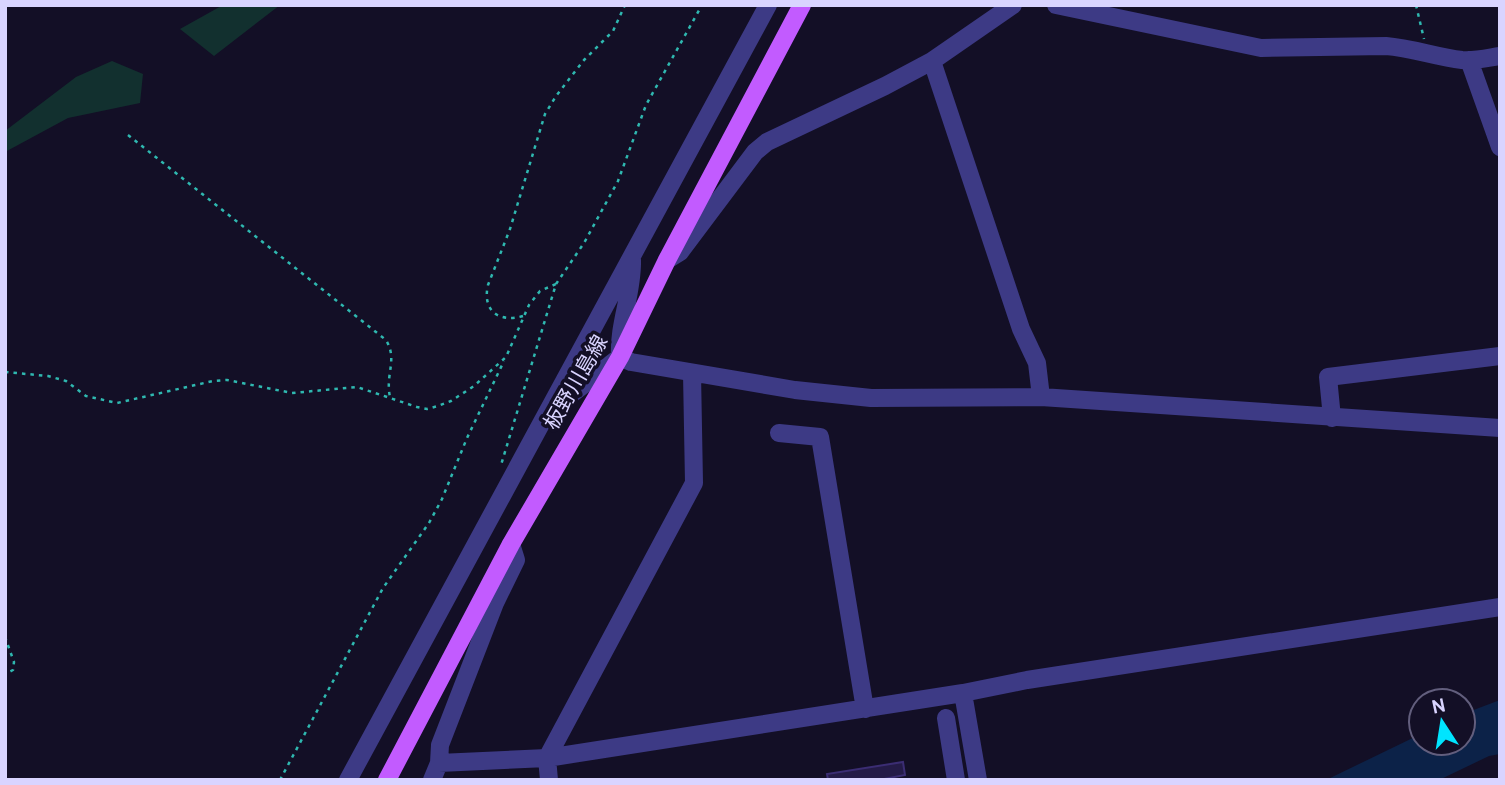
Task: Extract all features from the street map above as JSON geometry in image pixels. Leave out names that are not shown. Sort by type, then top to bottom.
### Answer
[{"type":"main road","name":"板野川島線","points":[[387,780],[511,544],[620,357],[667,260],[802,5]]},
{"type":"street","points":[[348,780],[768,5]]},
{"type":"street","points":[[667,260],[680,252],[755,152],[767,142],[932,61],[1013,5]]},
{"type":"street","points":[[1056,5],[1261,48],[1386,46],[1469,60],[1500,55]]},
{"type":"street","points":[[1469,60],[1500,147]]},
{"type":"street","points":[[932,61],[1021,329],[1037,363],[1041,397]]},
{"type":"street","points":[[620,357],[619,336],[632,274],[632,254]]},
{"type":"street","points":[[1332,418],[1328,377],[1500,356]]},
{"type":"street","points":[[620,357],[631,362],[795,390],[871,398],[1041,397],[1500,428]]},
{"type":"street","points":[[548,411],[620,357]]},
{"type":"street","points":[[549,780],[547,758],[694,483],[692,373]]},
{"type":"street","points":[[779,433],[820,437],[864,709]]},
{"type":"street","points":[[511,544],[516,560],[495,603],[440,745],[435,771],[547,758],[1500,607]]},
{"type":"street","points":[[946,719],[955,780],[978,778],[963,693]]},
{"type":"path","points":[[524,316],[505,319],[492,311],[486,295],[488,285],[510,229],[545,114],[584,60],[613,31],[625,5]]},
{"type":"path","points":[[501,465],[556,284],[584,243],[618,181],[646,105],[702,5]]},
{"type":"path","points":[[1416,5],[1427,52]]},
{"type":"path","points":[[128,135],[386,340],[393,356],[387,383],[390,397]]},
{"type":"path","points":[[280,780],[383,588],[429,523],[442,499],[529,304],[540,291],[556,284]]},
{"type":"path","points":[[5,372],[48,376],[66,381],[86,396],[117,403],[227,380],[292,393],[357,387],[427,409],[451,401],[474,386],[506,357]]},
{"type":"path","points":[[5,637],[13,670],[5,674]]},
{"type":"green space","points":[[223,5],[280,5],[214,56],[180,29]]},
{"type":"green space","points":[[112,61],[143,74],[140,103],[68,118],[5,152],[5,131],[76,77]]},
{"type":"water","points":[[1500,700],[1500,754],[1489,756],[1439,780],[1326,780],[1407,741],[1407,757],[1477,757],[1477,709]]},
{"type":"building","points":[[903,762],[905,775],[879,780],[828,780],[827,774]]}]
